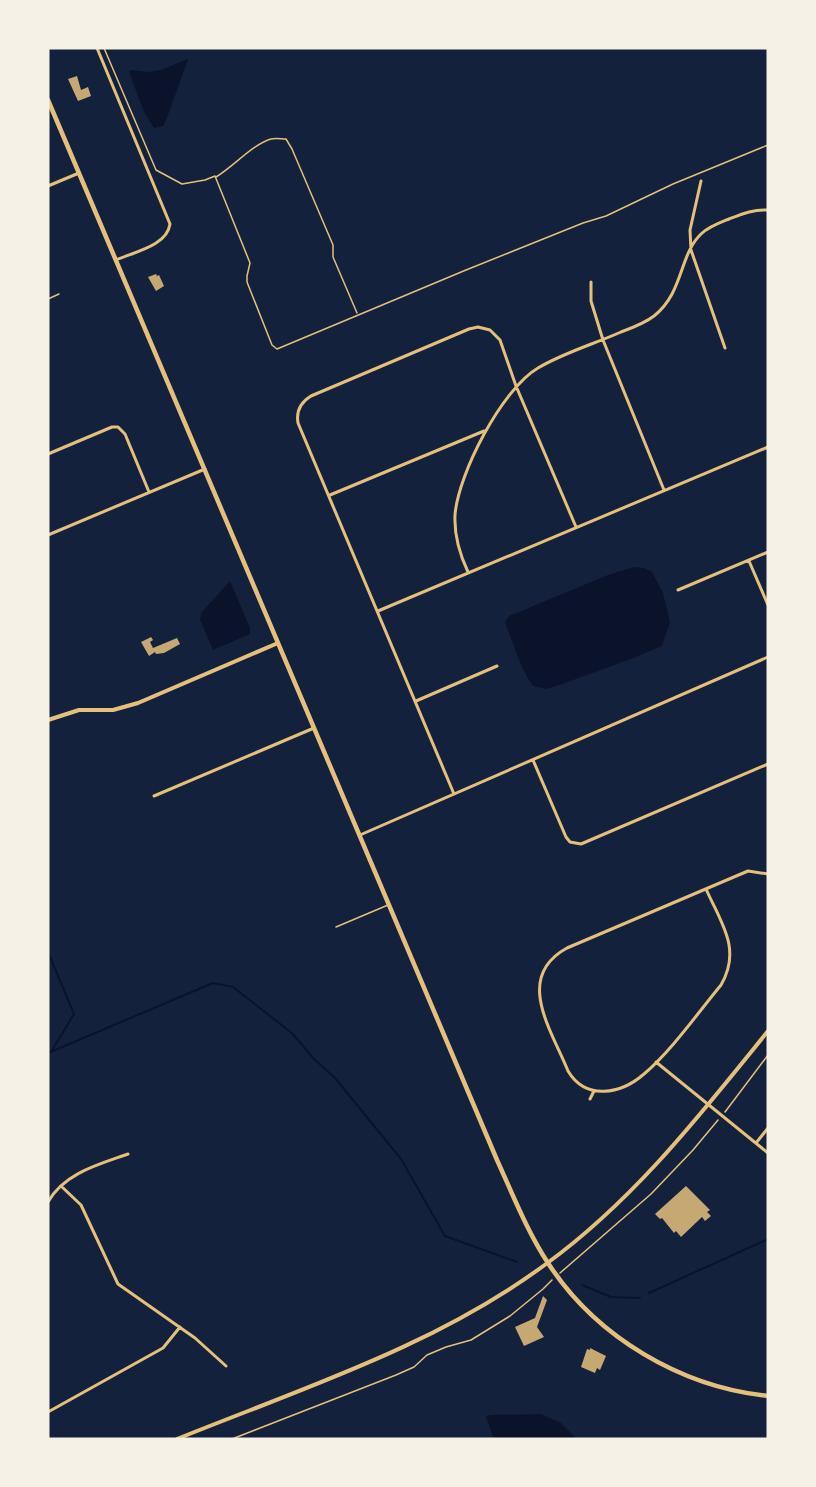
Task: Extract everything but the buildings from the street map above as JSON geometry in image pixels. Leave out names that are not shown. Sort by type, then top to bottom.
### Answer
[{"type":"main road","points":[[48,100],[497,1160],[528,1228],[557,1276],[597,1319],[628,1344],[670,1368],[704,1383],[724,1389],[768,1396]]},
{"type":"main road","points":[[48,720],[79,710],[113,710],[138,703],[278,643]]},
{"type":"main road","points":[[177,1439],[393,1353],[470,1314],[548,1263],[628,1195],[675,1145],[768,1031]]},
{"type":"street","points":[[97,48],[170,224],[161,240],[116,260]]},
{"type":"street","points":[[48,186],[79,173]]},
{"type":"street","points":[[700,181],[690,230],[691,250],[725,348]]},
{"type":"street","points":[[468,573],[457,539],[455,517],[457,499],[461,484],[486,430],[516,386],[526,375],[541,366],[653,317],[676,290],[691,250],[702,233],[744,213],[768,210]]},
{"type":"street","points":[[591,282],[591,301],[603,340],[664,490]]},
{"type":"street","points":[[454,794],[298,423],[299,408],[305,399],[311,396],[469,329],[478,327],[490,330],[500,340],[516,386],[576,527]]},
{"type":"street","points":[[48,454],[112,427],[118,427],[125,434],[149,492]]},
{"type":"street","points":[[329,496],[486,430]]},
{"type":"street","points":[[378,611],[768,447]]},
{"type":"street","points":[[48,535],[205,469]]},
{"type":"street","points":[[678,590],[768,552]]},
{"type":"street","points":[[749,561],[768,605]]},
{"type":"street","points":[[360,835],[768,657]]},
{"type":"street","points":[[415,701],[497,666]]},
{"type":"street","points":[[154,796],[314,728]]},
{"type":"street","points":[[532,759],[566,837],[570,842],[581,844],[768,764]]},
{"type":"street","points":[[706,889],[729,944],[731,955],[730,966],[721,985],[644,1075],[610,1092],[594,1091],[585,1087],[573,1078],[540,1003],[538,984],[546,965],[554,955],[567,948],[748,871],[768,874]]},
{"type":"street","points":[[537,970],[542,973]]},
{"type":"street","points":[[656,1062],[768,1153]]},
{"type":"street","points":[[590,1099],[594,1091]]},
{"type":"street","points":[[756,1143],[768,1128]]},
{"type":"street","points":[[48,1202],[61,1186],[86,1170],[128,1154]]},
{"type":"street","points":[[61,1186],[81,1205],[118,1284],[195,1338],[226,1366]]},
{"type":"street","points":[[48,1412],[163,1348],[180,1327]]},
{"type":"lane","points":[[48,299],[59,294]]},
{"type":"lane","points":[[336,927],[389,905]]},
{"type":"path","points":[[104,48],[156,170],[182,184],[215,177],[270,140],[286,139],[333,245],[333,257],[358,315]]},
{"type":"path","points":[[215,177],[250,263],[246,279],[272,345],[279,348],[583,223],[606,216],[673,184],[768,145]]},
{"type":"path","points":[[570,1265],[651,1194],[722,1115],[768,1055]]},
{"type":"path","points":[[232,1439],[396,1375],[414,1367],[427,1355],[471,1340],[522,1308],[543,1290],[546,1284]]},
{"type":"water","points":[[188,59],[167,118],[163,126],[154,128],[144,112],[129,72],[130,70],[149,72],[161,70]]},
{"type":"water","points":[[634,567],[652,572],[663,593],[670,622],[662,646],[554,687],[546,689],[533,686],[521,664],[505,622],[509,616],[608,575]]},
{"type":"water","points":[[230,581],[250,628],[250,634],[213,650],[200,620],[201,613]]},
{"type":"water","points":[[541,1414],[561,1423],[577,1439],[493,1437],[486,1417],[490,1415]]},
{"type":"waterway","points":[[48,952],[74,1014],[51,1052]]},
{"type":"waterway","points":[[48,1053],[213,983],[233,987],[293,1034],[313,1058],[335,1078],[401,1159],[445,1236],[517,1262]]},
{"type":"waterway","points":[[649,1293],[768,1239]]},
{"type":"waterway","points":[[582,1285],[611,1297],[640,1298]]}]
